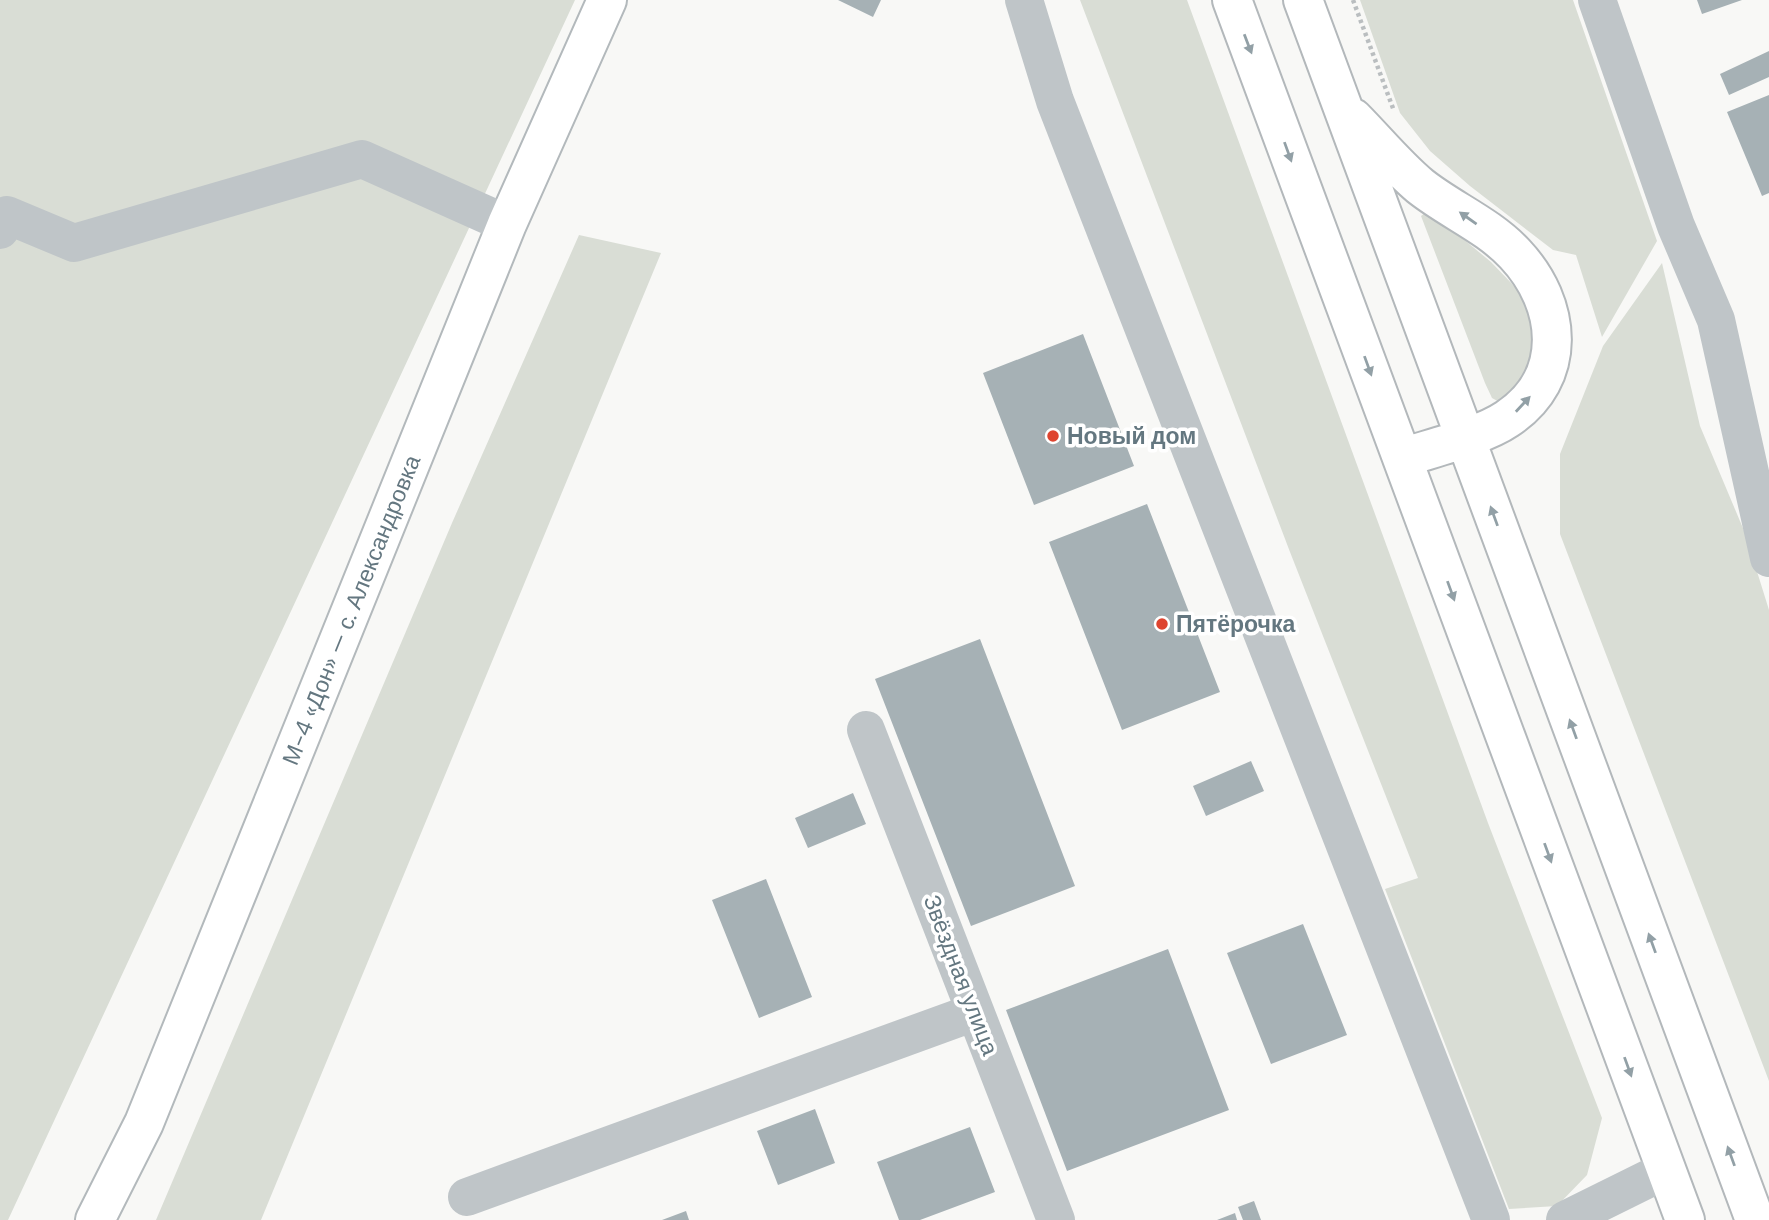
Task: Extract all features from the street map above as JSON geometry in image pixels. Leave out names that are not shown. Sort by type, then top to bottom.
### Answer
[{"type":"main road","name":"М-4 «Дон» — с. Александровка","points":[[95,1220],[144,1122],[507,224],[607,0]]},
{"type":"main road","points":[[1231,0],[1685,1220]]},
{"type":"main road","points":[[1303,0],[1755,1220]]},
{"type":"main road","points":[[1344,109],[1420,186],[1470,218],[1514,252],[1534,277],[1546,304],[1553,330],[1552,350],[1537,388],[1507,419],[1490,429],[1402,458]]},
{"type":"street","points":[[1024,0],[1055,101],[1491,1220]]},
{"type":"street","points":[[1597,0],[1676,226],[1716,320],[1769,558]]},
{"type":"street","points":[[2,219],[74,243],[362,159],[507,224]]},
{"type":"street","name":"Звёздная улица","points":[[866,730],[1056,1220]]},
{"type":"street","points":[[467,1197],[975,1012]]},
{"type":"street","points":[[1565,1220],[1666,1170]]},
{"type":"path","points":[[1353,0],[1396,117]]},
{"type":"shaded area","points":[[0,0],[575,0],[8,1220],[0,1220]]},
{"type":"shaded area","points":[[1080,0],[1187,0],[1488,823],[1602,1118],[1587,1175],[1557,1206],[1509,1209],[1385,889],[1418,878],[1290,552]]},
{"type":"shaded area","points":[[1360,0],[1573,0],[1657,241],[1602,337],[1576,255],[1553,250],[1470,186],[1430,151],[1400,113]]},
{"type":"shaded area","points":[[1425,213],[1456,233],[1491,262],[1517,289],[1536,322],[1532,368],[1501,403],[1492,398],[1485,383],[1421,216]]},
{"type":"shaded area","points":[[579,235],[661,253],[261,1220],[156,1220],[452,523]]},
{"type":"shaded area","points":[[1662,263],[1700,426],[1745,533],[1769,610],[1769,1081],[1560,534],[1560,454],[1603,346]]},
{"type":"building","points":[[838,0],[881,0],[873,17]]},
{"type":"building","points":[[1697,0],[1742,0],[1702,14]]},
{"type":"building","points":[[1769,51],[1769,77],[1729,95],[1720,74]]},
{"type":"building","points":[[1769,95],[1769,193],[1762,196],[1727,112]]},
{"type":"building","points":[[1083,334],[1134,466],[1034,505],[983,373]]},
{"type":"building","points":[[1147,504],[1220,692],[1122,730],[1049,542]]},
{"type":"building","points":[[980,639],[1075,886],[971,926],[875,679]]},
{"type":"building","points":[[1251,761],[1264,791],[1206,816],[1193,786]]},
{"type":"building","points":[[853,793],[866,824],[808,848],[795,818]]},
{"type":"building","points":[[766,879],[812,997],[759,1018],[712,900]]},
{"type":"building","points":[[1303,924],[1347,1035],[1271,1064],[1227,953]]},
{"type":"building","points":[[1168,949],[1229,1110],[1067,1171],[1006,1010]]},
{"type":"building","points":[[815,1109],[835,1163],[778,1185],[757,1131]]},
{"type":"building","points":[[970,1127],[995,1192],[920,1220],[899,1220],[877,1162]]},
{"type":"building","points":[[1254,1201],[1261,1220],[1243,1220],[1238,1207]]},
{"type":"building","points":[[686,1211],[689,1220],[662,1220]]},
{"type":"building","points":[[1235,1213],[1237,1220],[1217,1220]]},
{"type":"place","name":"Новый дом","points":[[1053,436]]},
{"type":"place","name":"Пятёрочка","points":[[1162,624]]}]
